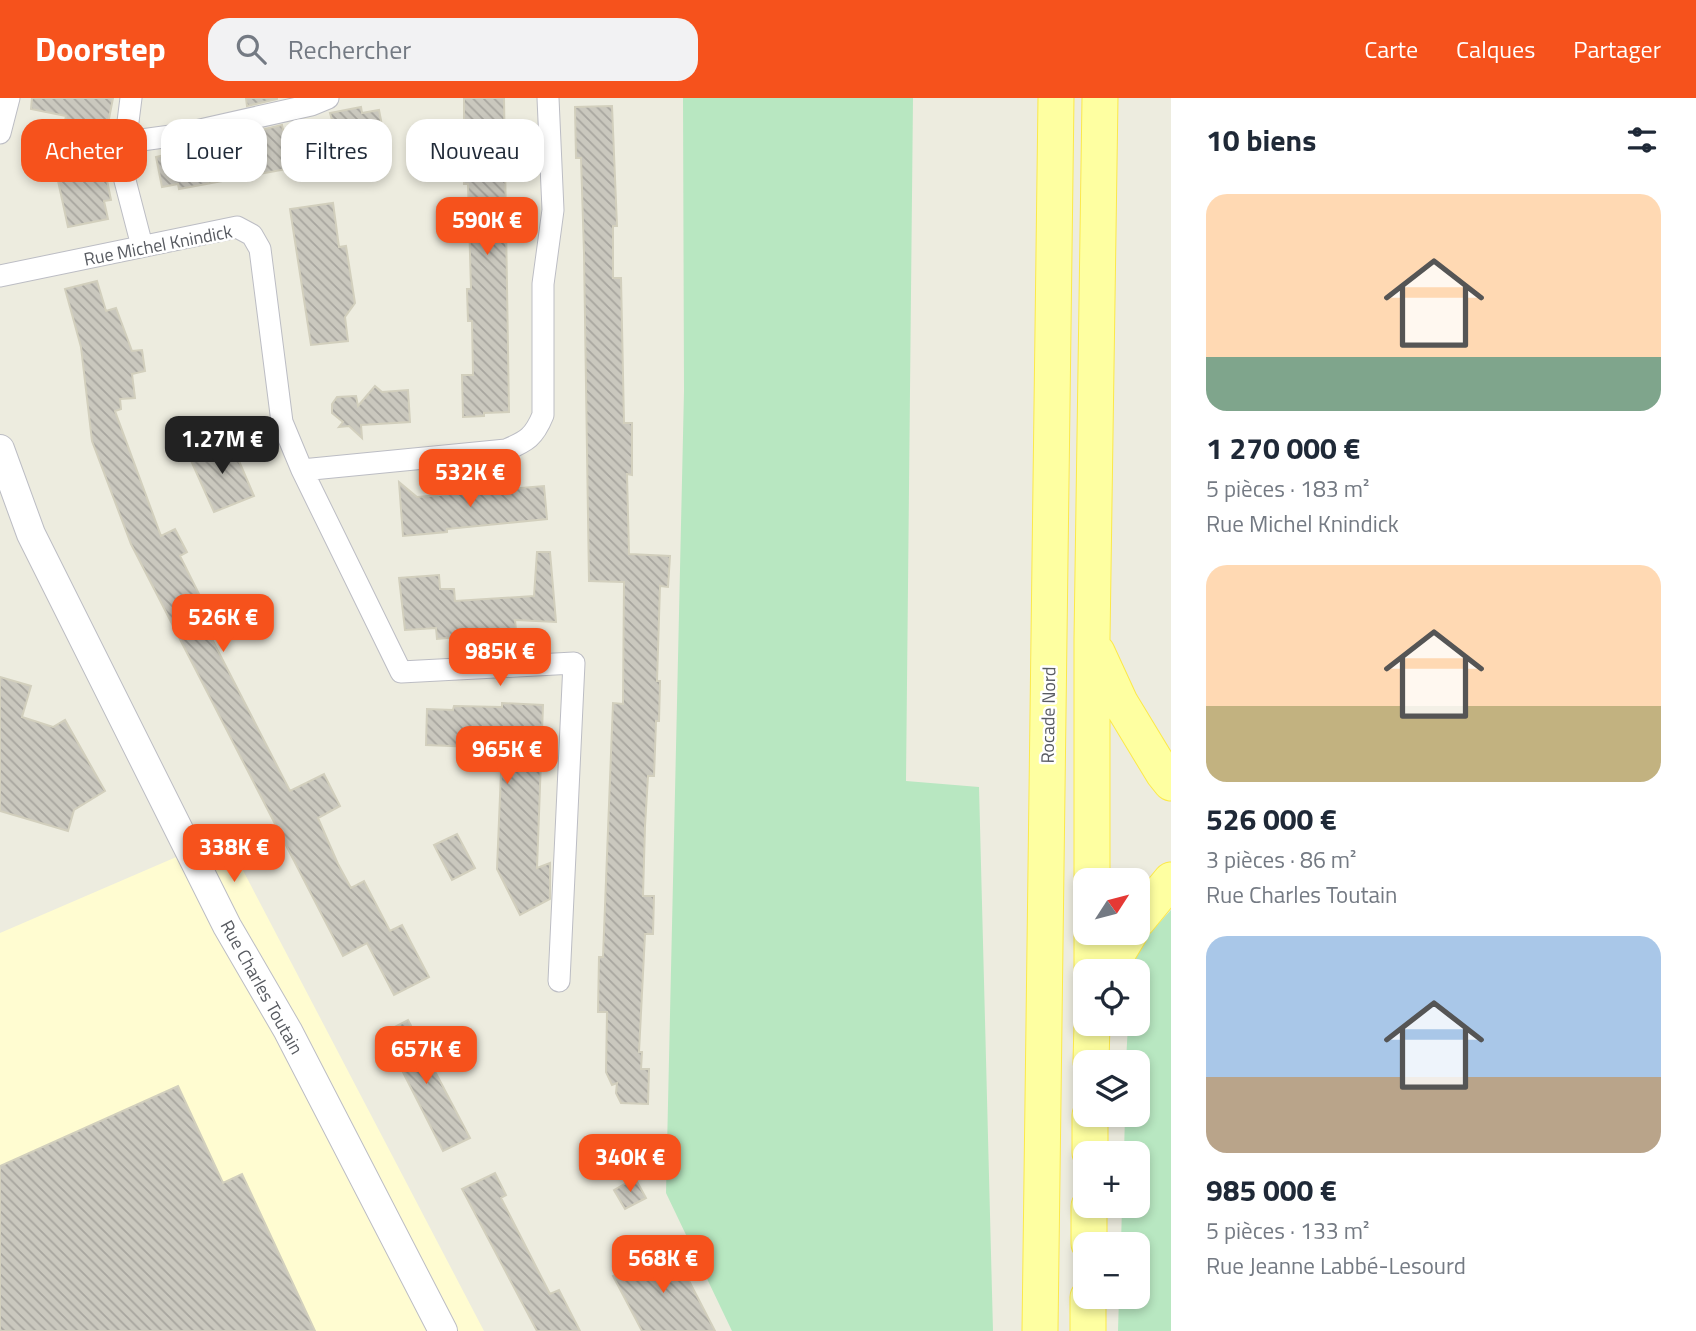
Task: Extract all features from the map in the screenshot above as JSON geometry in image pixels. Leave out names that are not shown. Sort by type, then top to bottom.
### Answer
[{"type":"main road","name":"Rocade Nord","points":[[1040,1331],[1056,98]]},
{"type":"main road","points":[[1092,868],[1092,639],[1101,98]]},
{"type":"main road","points":[[1092,639],[1120,702],[1171,783]]},
{"type":"main road","points":[[1150,905],[1171,880]]},
{"type":"main road","points":[[1088,1309],[1088,1331]]},
{"type":"street","points":[[0,134],[9,98]]},
{"type":"street","points":[[129,119],[131,98]]},
{"type":"street","points":[[147,139],[178,135],[311,105],[328,98]]},
{"type":"street","points":[[302,470],[506,450],[525,442],[536,431],[543,415],[543,284],[553,210],[548,98]]},
{"type":"street","points":[[125,182],[142,246]]},
{"type":"street","name":"Rue Michel Knindick","points":[[0,276],[237,227],[252,235],[260,249],[282,422],[302,470],[401,672],[574,663],[559,981]]},
{"type":"street","name":"Rue Charles Toutain","points":[[0,449],[31,534],[227,926],[288,1031],[443,1331]]},
{"type":"shaded area","points":[[225,836],[484,1331],[0,1331],[0,933]]},
{"type":"green space","points":[[683,98],[913,98],[906,781],[979,787],[993,1331],[732,1331],[666,1193],[684,391]]},
{"type":"green space","points":[[1171,910],[1171,1331],[1118,1331],[1119,1309],[1150,1309],[1150,1232],[1121,1232],[1122,1218],[1150,1218],[1150,1141],[1124,1141],[1125,1127],[1150,1127],[1150,1050],[1127,1050],[1127,1036],[1150,1036],[1150,959],[1135,959],[1139,945],[1150,945],[1150,933]]},
{"type":"building","points":[[32,98],[113,98],[109,119],[65,119],[66,116],[31,109]]},
{"type":"building","points":[[246,98],[277,98],[277,99],[247,106]]},
{"type":"building","points":[[464,98],[504,98],[504,119],[464,119]]},
{"type":"building","points":[[612,106],[617,226],[613,226],[613,278],[621,278],[624,423],[632,423],[632,475],[627,474],[629,554],[670,556],[668,587],[660,586],[657,681],[660,681],[659,721],[656,721],[654,776],[648,776],[645,826],[643,896],[654,896],[653,934],[645,934],[639,1052],[642,1052],[641,1069],[649,1069],[648,1104],[621,1103],[616,1093],[617,1083],[612,1085],[606,1072],[607,1012],[598,1012],[599,957],[603,957],[613,703],[623,704],[624,582],[589,581],[584,253],[581,158],[576,158],[575,107]]},
{"type":"building","points":[[361,107],[362,113],[379,110],[381,119],[332,119],[330,113]]},
{"type":"building","points":[[281,125],[281,170],[267,173],[267,128]]},
{"type":"building","points":[[161,156],[161,182],[156,157]]},
{"type":"building","points":[[58,182],[107,182],[111,200],[104,201],[108,219],[68,227]]},
{"type":"building","points":[[161,182],[217,182],[179,189],[178,184],[162,187]]},
{"type":"building","points":[[505,182],[509,412],[463,417],[462,375],[473,375],[472,321],[468,321],[467,289],[471,289],[468,184],[464,184]]},
{"type":"building","points":[[333,203],[339,247],[346,246],[355,303],[345,317],[348,341],[311,345],[290,209]]},
{"type":"building","points":[[97,281],[106,311],[116,308],[132,351],[142,350],[145,371],[132,374],[135,398],[120,399],[121,409],[115,411],[161,536],[175,529],[187,552],[180,556],[204,604],[196,608],[290,791],[324,774],[340,806],[318,818],[338,864],[351,888],[364,881],[390,931],[402,925],[429,977],[394,995],[367,943],[343,956],[131,544],[92,441],[81,347],[65,289]]},
{"type":"building","points":[[375,386],[382,392],[408,390],[410,422],[361,425],[362,438],[349,426],[339,427],[343,422],[332,413],[332,404],[337,397],[356,396],[358,406]]},
{"type":"building","points":[[230,440],[254,496],[214,512],[189,456]]},
{"type":"building","points":[[399,482],[417,497],[544,486],[547,519],[403,536]]},
{"type":"building","points":[[537,552],[550,552],[556,622],[515,620],[516,630],[437,639],[436,628],[405,630],[399,578],[439,575],[440,589],[454,589],[455,601],[534,596]]},
{"type":"building","points":[[0,677],[31,686],[22,717],[53,727],[65,720],[105,791],[74,810],[68,831],[0,811]]},
{"type":"building","points":[[502,703],[543,705],[537,868],[550,863],[550,899],[520,915],[497,869],[502,748],[426,745],[427,709],[453,710],[454,706],[502,707]]},
{"type":"building","points":[[457,834],[475,868],[452,880],[434,845]]},
{"type":"building","points":[[408,1020],[470,1138],[443,1151],[383,1033]]},
{"type":"building","points":[[178,1086],[223,1183],[242,1174],[315,1331],[0,1331],[0,1166]]},
{"type":"building","points":[[495,1173],[506,1195],[501,1198],[550,1294],[559,1290],[580,1331],[537,1331],[462,1189]]},
{"type":"building","points":[[635,1178],[646,1198],[625,1209],[614,1190]]},
{"type":"building","points":[[671,1246],[715,1331],[642,1331],[613,1276]]}]
